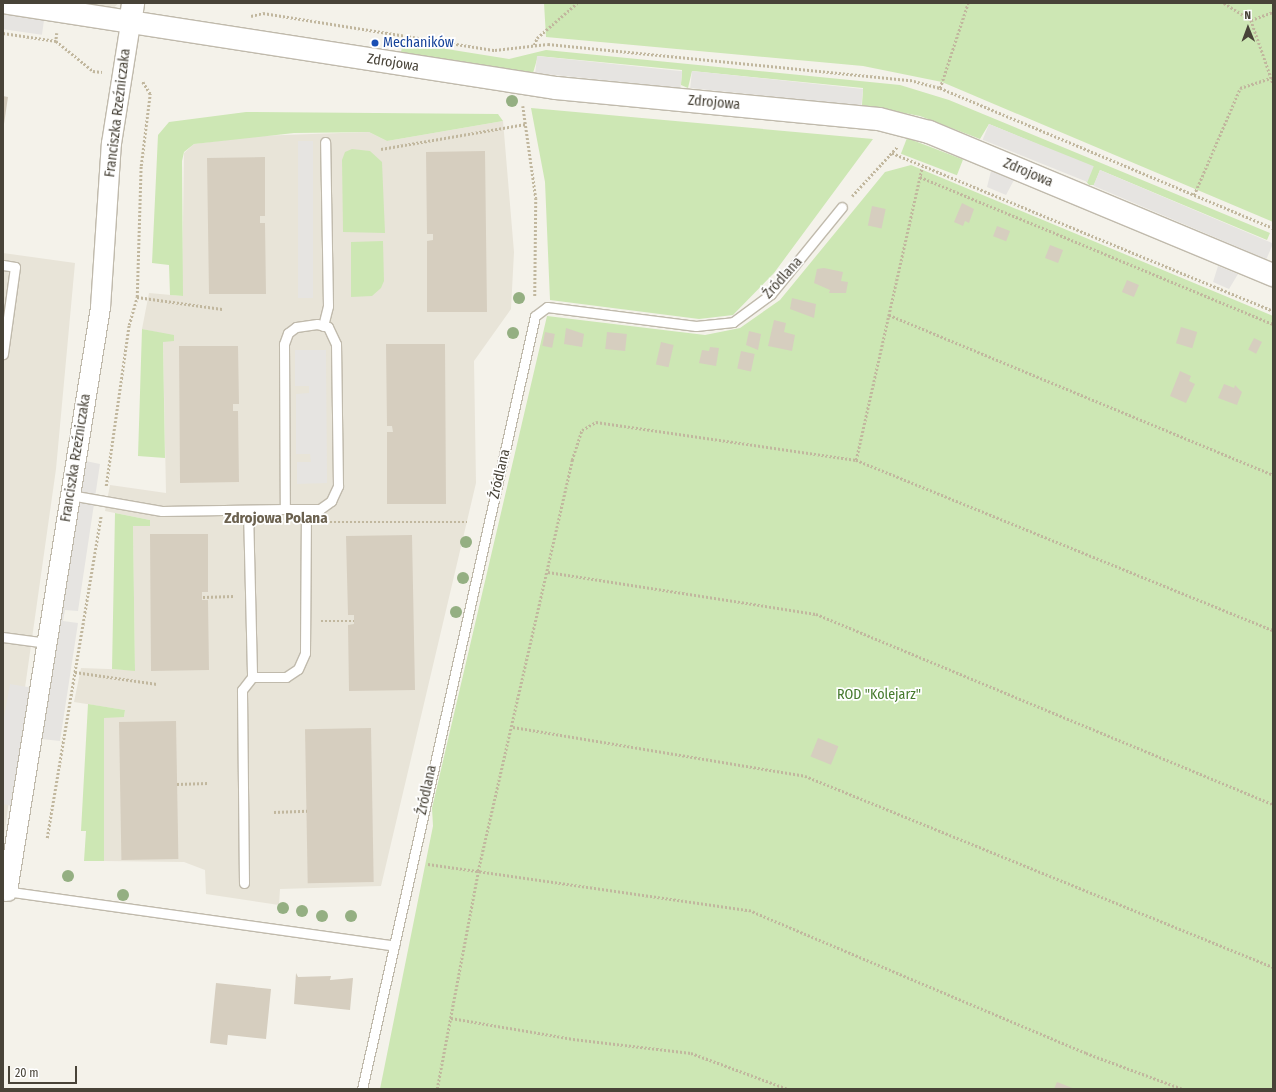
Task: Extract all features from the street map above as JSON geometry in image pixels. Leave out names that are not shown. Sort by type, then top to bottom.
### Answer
[{"type":"street","points":[[8,3],[132,13]]},
{"type":"street","name":"Zdrojowa","points":[[132,13],[528,84],[879,119],[912,128],[1273,275]]},
{"type":"street","name":"Franciszka Rzeźniczaka","points":[[5,891],[47,643],[103,282],[111,143],[132,13]]},
{"type":"lane","points":[[323,326],[328,306],[325,142]]},
{"type":"lane","name":"Źródlana","points":[[362,1089],[535,316],[547,307],[696,326],[733,322],[771,294],[842,207]]},
{"type":"lane","points":[[3,265],[15,267],[3,354]]},
{"type":"lane","points":[[70,495],[162,511],[306,509],[326,505],[338,486],[336,344],[334,334],[323,326],[307,324],[296,327],[288,333],[284,344],[285,509]]},
{"type":"lane","points":[[252,677],[286,677],[298,669],[305,653],[306,509]]},
{"type":"lane","points":[[244,883],[242,690],[252,677],[248,510]]},
{"type":"lane","points":[[3,637],[47,643]]},
{"type":"lane","points":[[5,891],[394,946]]},
{"type":"path","points":[[534,45],[537,38],[577,3]]},
{"type":"path","points":[[940,88],[968,3]]},
{"type":"path","points":[[1224,3],[1251,20],[1273,83]]},
{"type":"path","points":[[1251,20],[1273,12]]},
{"type":"path","points":[[3,33],[56,42]]},
{"type":"path","points":[[1194,195],[1240,88],[1271,78]]},
{"type":"path","points":[[523,111],[536,198],[535,296],[540,312]]},
{"type":"path","points":[[381,149],[526,124]]},
{"type":"path","points":[[842,207],[892,153],[912,128]]},
{"type":"path","points":[[892,153],[1273,311]]},
{"type":"path","points":[[856,460],[922,166]]},
{"type":"path","points":[[920,177],[1273,324]]},
{"type":"path","points":[[137,297],[222,309]]},
{"type":"path","points":[[889,314],[1273,475]]},
{"type":"path","points":[[437,1089],[478,871],[513,726],[572,460],[582,430],[596,422],[856,460],[1273,630]]},
{"type":"path","points":[[321,522],[467,522]]},
{"type":"path","points":[[548,572],[816,614],[1273,804]]},
{"type":"path","points":[[203,596],[236,596]]},
{"type":"path","points":[[316,621],[354,621]]},
{"type":"path","points":[[75,672],[156,684]]},
{"type":"path","points":[[513,726],[805,776],[1273,967]]},
{"type":"path","points":[[177,784],[208,783]]},
{"type":"path","points":[[274,812],[308,811]]},
{"type":"path","points":[[412,861],[749,910],[1086,1053],[1183,1089]]},
{"type":"path","points":[[451,1018],[573,1039],[691,1053],[788,1089]]},
{"type":"shaded area","points":[[3,3],[46,9],[42,35],[3,29]]},
{"type":"shaded area","points":[[25,3],[119,3],[112,9]]},
{"type":"shaded area","points":[[537,56],[682,71],[680,88],[535,73]]},
{"type":"shaded area","points":[[692,71],[863,89],[861,106],[690,88]]},
{"type":"shaded area","points":[[503,121],[514,252],[511,309],[474,361],[476,483],[381,886],[280,889],[279,905],[206,894],[205,870],[184,862],[104,861],[104,717],[124,717],[125,710],[74,702],[81,668],[135,670],[133,526],[149,526],[150,520],[105,511],[110,485],[166,493],[163,341],[174,336],[142,329],[149,293],[182,296],[184,153],[194,144],[256,136],[369,132],[387,141]]},
{"type":"shaded area","points":[[989,124],[1094,166],[1087,182],[983,140]]},
{"type":"shaded area","points":[[298,141],[313,141],[313,298],[298,298]]},
{"type":"shaded area","points":[[1100,170],[1273,243],[1266,259],[1093,186]]},
{"type":"shaded area","points":[[991,171],[1014,180],[1006,195],[987,187]]},
{"type":"shaded area","points":[[3,253],[75,263],[56,469],[3,843]]},
{"type":"shaded area","points":[[1218,266],[1238,274],[1229,289],[1213,282]]},
{"type":"shaded area","points":[[295,350],[326,350],[327,483],[297,484],[297,462],[311,462],[310,454],[296,454],[296,394],[309,393],[309,386],[295,386]]},
{"type":"shaded area","points":[[76,459],[100,464],[78,611],[65,610],[63,621],[78,623],[60,741],[32,738],[21,808],[3,804],[3,723],[10,684],[39,689]]},
{"type":"green space","points":[[544,3],[1273,3],[1273,222],[942,82],[863,66],[546,37]]},
{"type":"green space","points":[[403,42],[509,59],[546,50],[900,85],[949,100],[1270,233],[1267,240],[1100,170],[1094,185],[1089,185],[1086,181],[1092,167],[989,124],[980,139],[920,116],[862,105],[863,88],[692,71],[688,88],[681,85],[682,70],[538,56],[533,73],[401,52]]},
{"type":"green space","points":[[531,108],[873,139],[774,273],[733,315],[699,319],[550,300],[545,182]]},
{"type":"green space","points":[[246,112],[498,114],[503,121],[387,141],[369,132],[294,133],[194,144],[184,152],[182,161],[183,296],[170,295],[169,265],[152,263],[158,135],[169,122]]},
{"type":"green space","points":[[907,138],[963,160],[957,175],[901,154]]},
{"type":"green space","points":[[352,149],[370,151],[382,162],[385,233],[343,232],[342,160],[345,152]]},
{"type":"green space","name":"ROD \"Kolejarz\"","points":[[911,165],[1273,316],[1273,1089],[380,1089],[433,826],[432,808],[547,316],[705,335],[740,328],[780,300],[885,172]]},
{"type":"green space","points":[[383,241],[384,281],[381,288],[372,296],[351,297],[351,242]]},
{"type":"green space","points":[[142,329],[174,335],[174,341],[163,342],[165,458],[138,456]]},
{"type":"green space","points":[[115,513],[150,520],[150,526],[133,526],[135,671],[112,669]]},
{"type":"green space","points":[[88,704],[125,710],[124,717],[104,718],[104,861],[84,861],[86,831],[81,831]]},
{"type":"building","points":[[3,96],[8,97],[4,124],[3,124]]},
{"type":"building","points":[[485,151],[487,312],[427,312],[427,241],[433,240],[433,234],[427,234],[426,152]]},
{"type":"building","points":[[265,157],[265,216],[260,216],[260,223],[265,223],[266,294],[209,294],[207,158]]},
{"type":"building","points":[[962,203],[974,209],[969,223],[965,221],[963,226],[954,222]]},
{"type":"building","points":[[872,206],[886,209],[882,228],[868,226]]},
{"type":"building","points":[[997,226],[1010,231],[1006,241],[993,236]]},
{"type":"building","points":[[1050,245],[1063,250],[1058,263],[1045,258]]},
{"type":"building","points":[[824,268],[843,272],[841,281],[848,282],[846,293],[829,293],[830,290],[814,283],[817,269]]},
{"type":"building","points":[[1127,280],[1139,285],[1134,297],[1122,292]]},
{"type":"building","points":[[792,298],[816,304],[814,318],[790,309]]},
{"type":"building","points":[[774,320],[786,323],[784,332],[795,335],[792,351],[768,346]]},
{"type":"building","points":[[1181,327],[1197,332],[1192,348],[1176,343]]},
{"type":"building","points":[[566,328],[584,334],[582,347],[564,344]]},
{"type":"building","points":[[749,331],[761,334],[758,350],[746,345]]},
{"type":"building","points":[[545,332],[555,334],[552,348],[542,346]]},
{"type":"building","points":[[607,332],[627,334],[625,351],[605,349]]},
{"type":"building","points":[[1254,338],[1262,342],[1256,354],[1248,350]]},
{"type":"building","points":[[661,342],[674,345],[668,367],[656,364]]},
{"type":"building","points":[[386,344],[445,344],[446,504],[387,504],[387,432],[393,432],[392,426],[387,426]]},
{"type":"building","points":[[179,346],[238,346],[239,404],[233,404],[233,411],[238,411],[239,482],[180,483]]},
{"type":"building","points":[[710,347],[719,348],[716,366],[699,363],[702,350],[709,351]]},
{"type":"building","points":[[741,351],[755,354],[751,372],[737,369]]},
{"type":"building","points":[[1180,371],[1191,376],[1189,381],[1195,384],[1186,403],[1170,396]]},
{"type":"building","points":[[1224,384],[1234,388],[1235,385],[1242,392],[1237,405],[1218,398]]},
{"type":"building","points":[[150,534],[208,534],[208,592],[202,592],[202,600],[208,600],[209,670],[151,671]]},
{"type":"building","points":[[412,535],[415,690],[349,691],[348,625],[354,624],[354,615],[348,615],[346,536]]},
{"type":"building","points":[[176,721],[178,859],[121,860],[119,722]]},
{"type":"building","points":[[371,728],[374,882],[308,883],[305,729]]},
{"type":"building","points":[[818,738],[838,746],[831,765],[811,757]]},
{"type":"building","points":[[296,973],[298,977],[331,976],[330,980],[353,978],[350,1010],[294,1004]]},
{"type":"building","points":[[216,983],[271,989],[266,1039],[228,1035],[227,1045],[210,1043]]},
{"type":"building","points":[[1057,1082],[1075,1089],[1054,1089]]},
{"type":"place","name":"Mechaników","points":[[375,43]]},
{"type":"district","name":"Zdrojowa Polana","points":[[276,519]]}]
